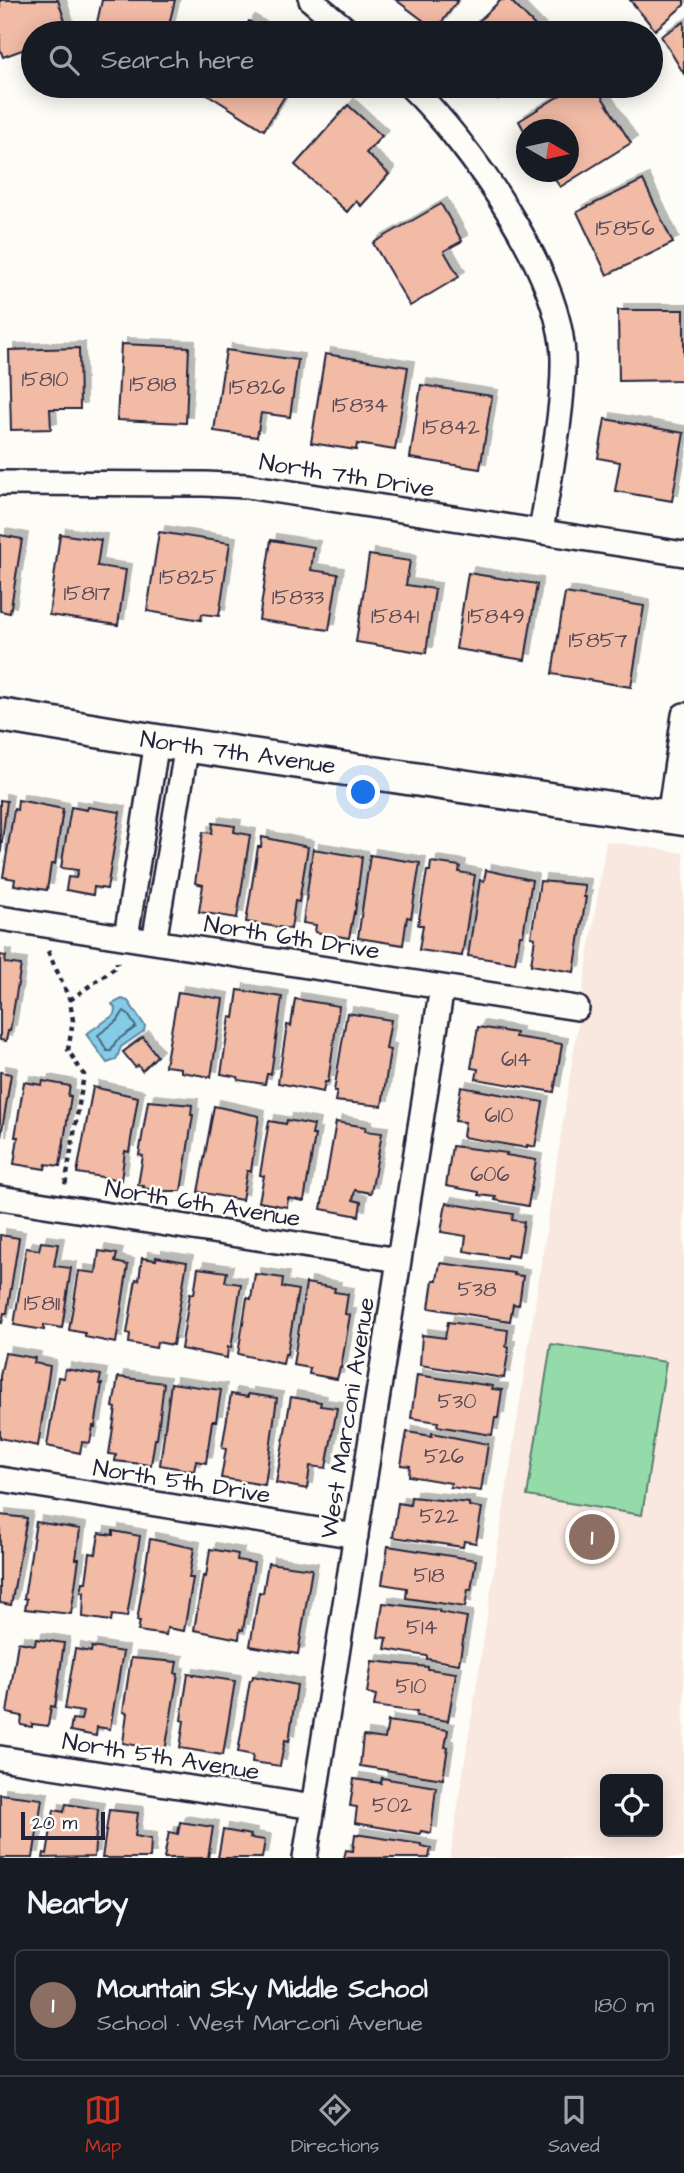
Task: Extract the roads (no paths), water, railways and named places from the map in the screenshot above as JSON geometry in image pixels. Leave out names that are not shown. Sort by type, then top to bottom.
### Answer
[{"type":"street","points":[[311,0],[336,21]]},
{"type":"street","points":[[422,98],[438,114],[493,188],[531,253],[555,304],[564,357],[541,532]]},
{"type":"street","name":"North 7th Drive","points":[[0,483],[247,486],[684,554]]},
{"type":"street","name":"North 7th Avenue","points":[[0,715],[676,818]]},
{"type":"street","points":[[676,818],[684,715]]},
{"type":"street","points":[[124,937],[172,743]]},
{"type":"street","points":[[154,942],[172,743]]},
{"type":"street","name":"North 6th Drive","points":[[0,918],[577,1008]]},
{"type":"street","name":"West Marconi Avenue","points":[[305,1858],[442,986]]},
{"type":"street","name":"North 6th Avenue","points":[[0,1198],[399,1260]]},
{"type":"street","name":"North 5th Drive","points":[[0,1479],[356,1536]]},
{"type":"street","name":"North 5th Avenue","points":[[0,1758],[313,1807]]},
{"type":"water","points":[[122,999],[128,1001],[145,1026],[144,1031],[121,1047],[116,1060],[107,1063],[86,1034],[114,1015],[115,1008],[112,1004]]},
{"type":"place","name":"Mountain Sky Middle School","points":[[592,1537]]}]
